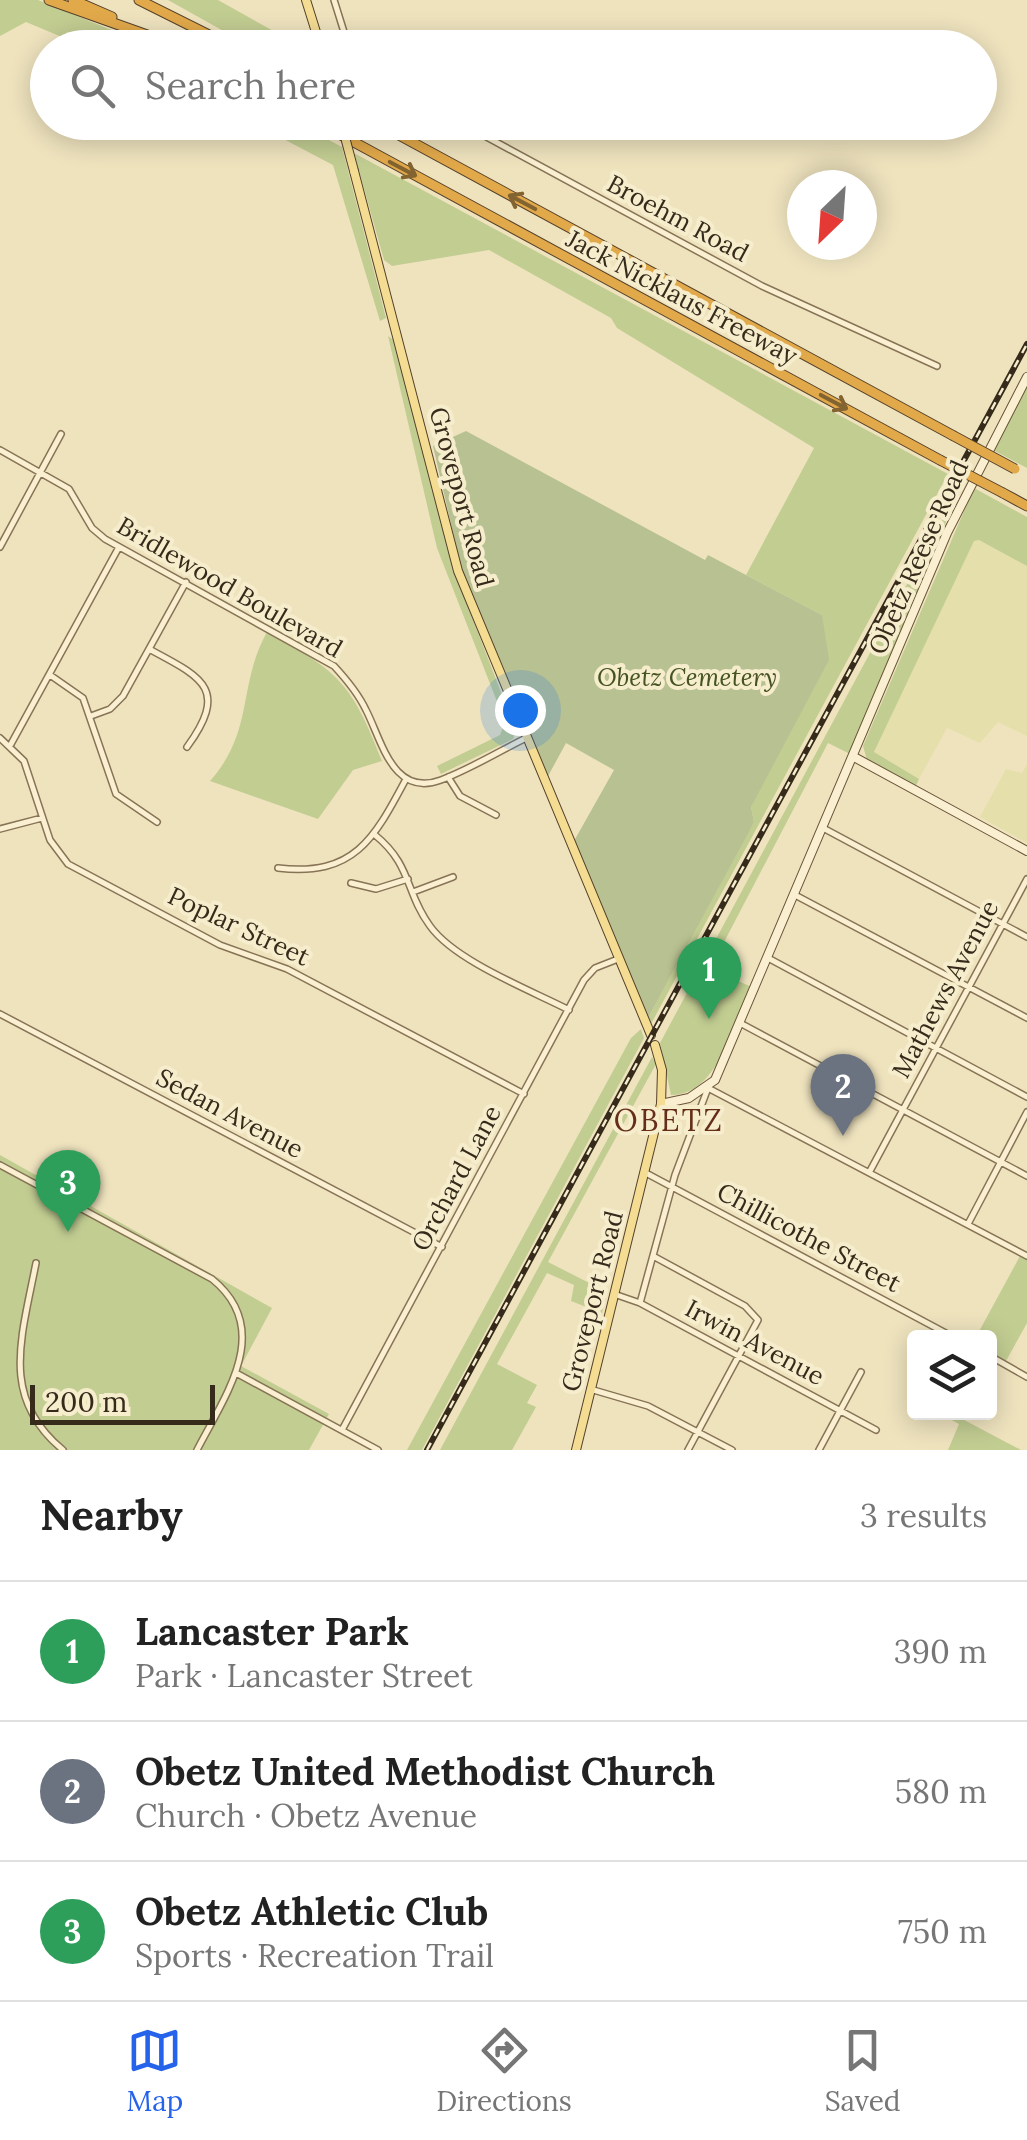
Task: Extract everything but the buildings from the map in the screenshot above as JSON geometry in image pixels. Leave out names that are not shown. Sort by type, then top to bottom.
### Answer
[{"type":"highway","points":[[49,0],[133,30]]},
{"type":"highway","points":[[73,0],[140,30]]},
{"type":"highway","points":[[139,0],[198,30]]},
{"type":"highway","name":"Jack Nicklaus Freeway","points":[[350,140],[1027,506]]},
{"type":"highway","name":"Jack Nicklaus Freeway","points":[[408,140],[1027,476]]},
{"type":"main road","points":[[306,0],[315,30]]},
{"type":"main road","name":"Groveport Road","points":[[346,140],[450,548],[651,1035]]},
{"type":"main road","name":"Groveport Road","points":[[576,1450],[661,1104],[662,1070],[656,1045]]},
{"type":"street","points":[[334,0],[344,30]]},
{"type":"street","name":"Broehm Road","points":[[491,140],[762,286],[937,366]]},
{"type":"street","name":"Obetz Reese Road","points":[[708,1088],[796,895],[968,488],[1027,377]]},
{"type":"street","points":[[0,547],[61,434]]},
{"type":"street","name":"Bridlewood Boulevard","points":[[0,450],[69,489],[92,528],[119,547],[334,666],[358,695],[390,764],[406,779]]},
{"type":"street","points":[[0,738],[10,744],[119,547]]},
{"type":"street","points":[[91,716],[120,701],[186,582]]},
{"type":"street","points":[[149,649],[194,673],[207,688],[208,706],[187,747]]},
{"type":"street","points":[[48,675],[79,694],[91,716],[116,794],[127,806],[157,822]]},
{"type":"street","points":[[278,868],[311,870],[334,865],[374,835],[406,779],[424,783],[448,777],[526,738]]},
{"type":"street","name":"Poplar Street","points":[[10,744],[24,761],[56,854],[68,864],[220,944],[287,969],[524,1094]]},
{"type":"street","points":[[854,758],[1027,850]]},
{"type":"street","points":[[448,777],[460,796],[496,815]]},
{"type":"street","points":[[0,830],[42,818]]},
{"type":"street","points":[[823,828],[1027,937]]},
{"type":"street","points":[[374,835],[399,856],[430,927],[449,945],[569,1010]]},
{"type":"street","points":[[413,892],[453,876]]},
{"type":"street","points":[[351,883],[376,889],[408,879]]},
{"type":"street","name":"Mathews Avenue","points":[[870,1171],[1027,879]]},
{"type":"street","points":[[796,895],[1027,1018]]},
{"type":"street","points":[[768,958],[1027,1097]]},
{"type":"street","name":"Orchard Lane","points":[[342,1430],[589,973],[619,959]]},
{"type":"street","name":"Sedan Avenue","points":[[0,1014],[442,1247]]},
{"type":"street","points":[[740,1023],[1027,1176]]},
{"type":"street","points":[[661,1104],[682,1101],[708,1088]]},
{"type":"street","points":[[708,1088],[1027,1256]]},
{"type":"street","points":[[640,1303],[672,1186],[708,1088]]},
{"type":"street","points":[[968,1224],[1027,1112]]},
{"type":"street","points":[[0,1165],[212,1279],[229,1293],[243,1320],[243,1342],[236,1373],[197,1450]]},
{"type":"street","name":"Chillicothe Street","points":[[644,1172],[940,1330]]},
{"type":"street","points":[[653,1256],[754,1311],[758,1320],[688,1450]]},
{"type":"street","points":[[10,1371],[13,1340],[36,1262]]},
{"type":"street","name":"Irwin Avenue","points":[[614,1294],[640,1303],[876,1430]]},
{"type":"street","points":[[997,1360],[1027,1376]]},
{"type":"street","points":[[820,1450],[861,1372]]},
{"type":"street","points":[[236,1373],[378,1450]]},
{"type":"street","points":[[590,1389],[648,1406],[732,1450]]},
{"type":"street","points":[[26,1422],[63,1450]]},
{"type":"shaded area","points":[[979,540],[1027,566],[1027,736],[998,722],[980,743],[947,728],[919,779],[874,753],[924,642],[974,541]]},
{"type":"shaded area","points":[[1027,764],[1027,843],[980,817],[1006,769],[1022,773]]},
{"type":"green space","points":[[0,0],[38,0],[111,30],[45,30],[26,22],[0,36]]},
{"type":"green space","points":[[168,0],[218,0],[272,30],[222,30]]},
{"type":"green space","points":[[285,140],[329,140],[342,147],[386,318],[380,321],[333,165]]},
{"type":"green space","points":[[354,153],[948,474],[651,1024],[648,1018],[754,822],[751,807],[822,615],[746,575],[814,448],[617,328],[611,318],[489,250],[392,266],[384,260]]},
{"type":"green space","points":[[388,336],[394,340],[453,568],[516,731],[513,739],[441,774],[437,766],[500,735],[505,722],[437,548]]},
{"type":"green space","points":[[1027,386],[1027,468],[993,450]]},
{"type":"green space","name":"Obetz Cemetery","points":[[466,431],[705,560],[708,555],[822,615],[829,660],[751,807],[754,822],[749,832],[648,1018],[574,841],[614,770],[566,743],[547,778],[462,572],[433,446]]},
{"type":"green space","points":[[962,482],[852,755],[828,743],[710,969],[752,987],[723,1054],[701,1083],[687,1092],[671,1095],[660,1043]]},
{"type":"green space","points":[[974,488],[1027,517],[1027,566],[979,540],[974,541],[874,752],[919,779],[915,788],[867,760],[863,746]]},
{"type":"green space","points":[[267,632],[312,658],[341,683],[362,714],[382,761],[353,770],[318,819],[210,781],[234,744],[252,671]]},
{"type":"green space","points":[[641,1029],[644,1038],[422,1450],[407,1450],[631,1038]]},
{"type":"green space","points":[[652,1057],[656,1064],[548,1262],[607,1292],[602,1313],[571,1301],[574,1285],[547,1273],[497,1364],[537,1385],[527,1403],[536,1407],[512,1450],[440,1450]]},
{"type":"green space","points":[[0,1155],[272,1308],[241,1366],[329,1414],[309,1450],[0,1450]]},
{"type":"green space","points":[[1020,1256],[1027,1259],[1027,1323],[1006,1361],[997,1356],[997,1330],[980,1330]]},
{"type":"green space","points":[[952,1420],[964,1420],[1021,1450],[948,1450],[959,1424]]},
{"type":"railway","points":[[427,1450],[1027,344]]},
{"type":"place","name":"Lancaster Park","points":[[709,1019]]},
{"type":"place","name":"Obetz United Methodist Church","points":[[843,1136]]},
{"type":"place","name":"Obetz Athletic Club","points":[[68,1232]]},
{"type":"district","name":"OBETZ","points":[[669,1120]]}]
